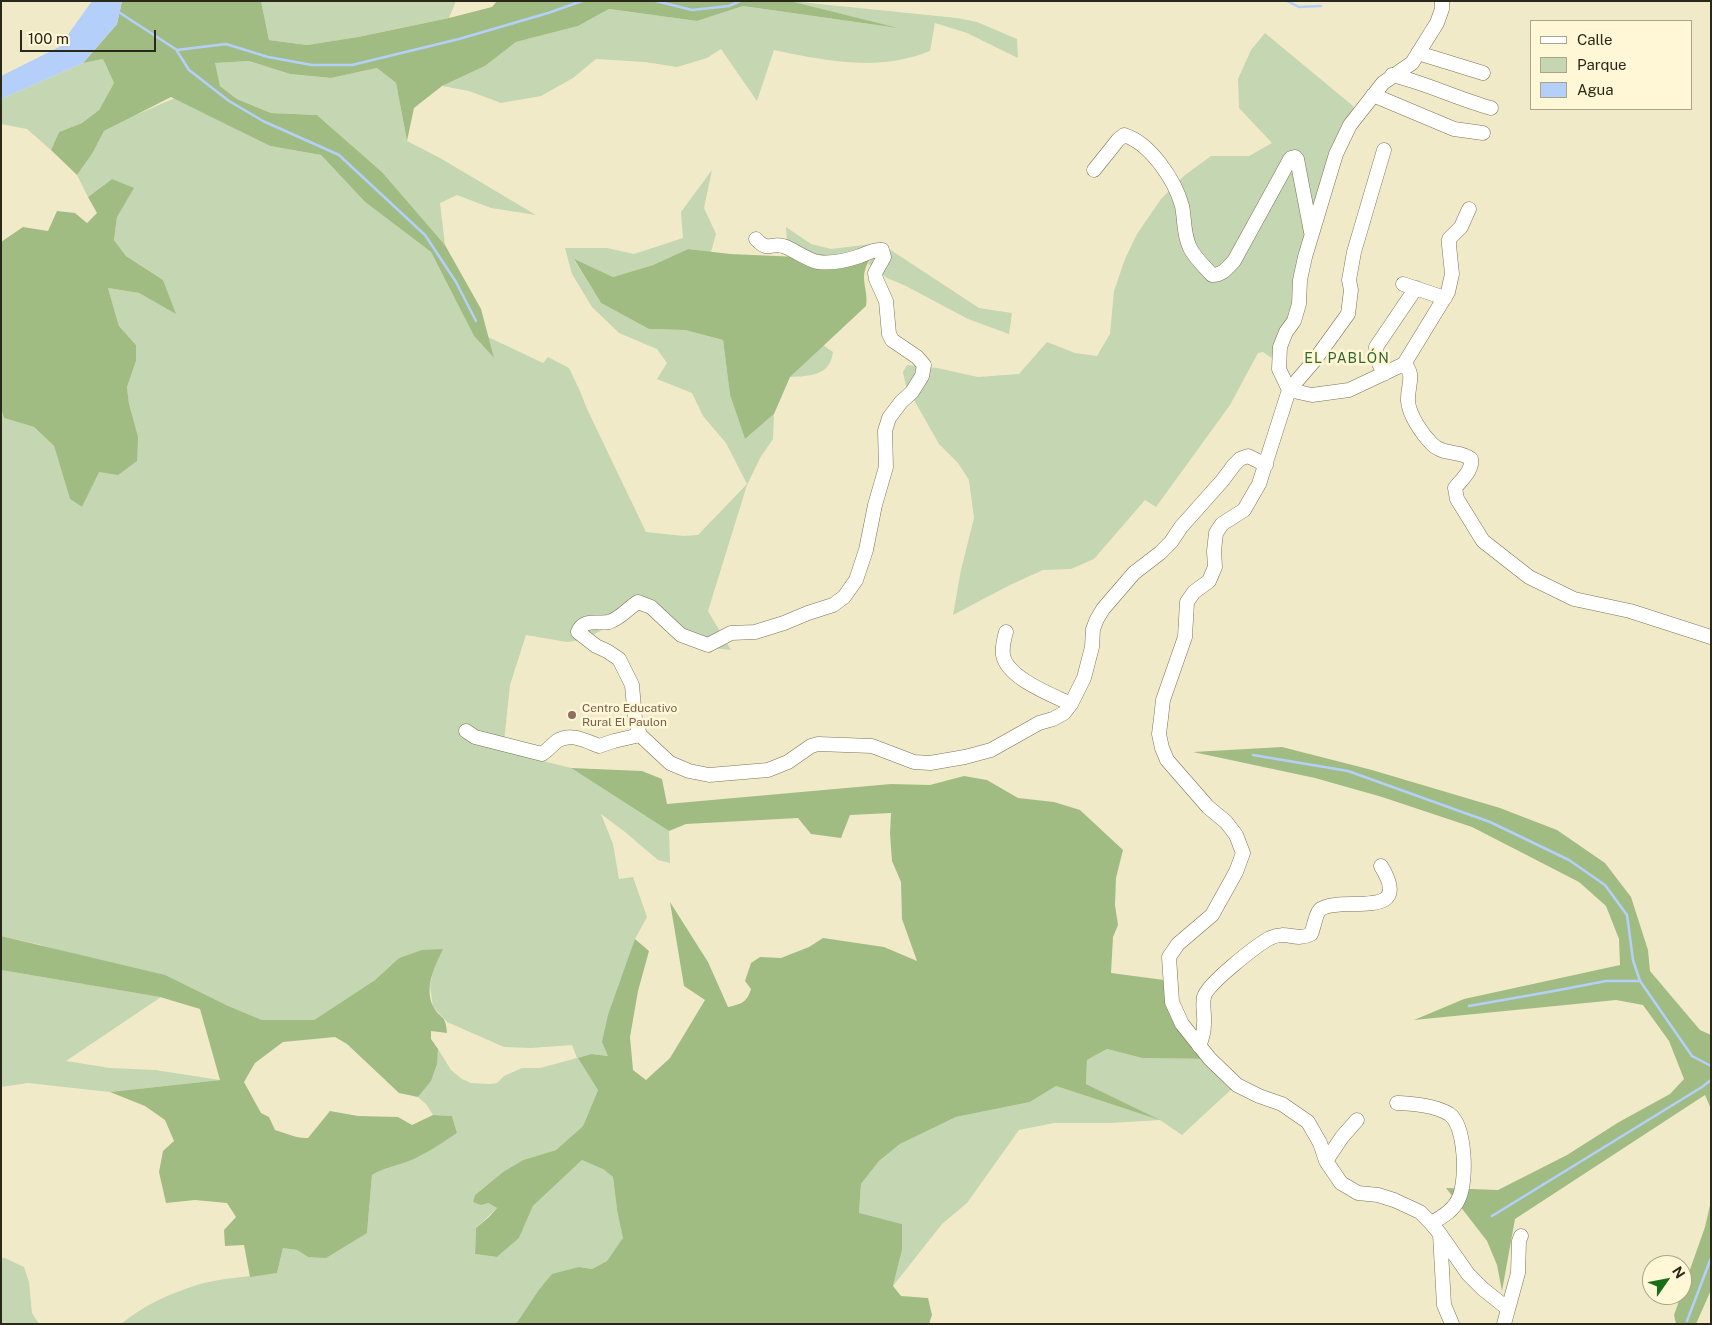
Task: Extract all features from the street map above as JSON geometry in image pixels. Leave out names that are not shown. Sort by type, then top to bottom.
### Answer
[{"type":"street","points":[[1289,390],[1279,369],[1280,347],[1286,332],[1294,321],[1299,304],[1300,280],[1336,154],[1350,126],[1383,83],[1412,63],[1437,23],[1442,9],[1442,1]]},
{"type":"street","points":[[1418,53],[1483,73]]},
{"type":"street","points":[[1392,75],[1416,81],[1491,108]]},
{"type":"street","points":[[1373,95],[1454,129],[1483,133]]},
{"type":"street","points":[[1094,170],[1124,135],[1142,145],[1161,164],[1174,186],[1182,206],[1185,233],[1193,253],[1212,275],[1218,275],[1225,271],[1234,261],[1284,170],[1291,158],[1295,156],[1312,235]]},
{"type":"street","points":[[1384,150],[1354,252],[1349,280],[1351,290],[1348,314],[1314,361],[1289,390],[1259,484],[1244,510],[1222,524],[1216,533],[1215,566],[1209,581],[1194,592],[1187,602],[1185,637],[1163,700],[1159,734],[1162,748],[1167,760],[1208,806],[1226,822],[1236,835],[1243,852],[1236,872],[1212,915],[1178,944],[1169,957],[1172,1002],[1182,1024],[1224,1074],[1237,1085],[1258,1096],[1282,1104],[1305,1119],[1315,1133],[1326,1161],[1341,1183],[1358,1193],[1378,1195],[1420,1212],[1436,1228],[1468,1274],[1508,1309]]},
{"type":"street","points":[[1289,390],[1312,395],[1350,390],[1404,364],[1445,298],[1452,281],[1449,239],[1461,228],[1469,209]]},
{"type":"street","points":[[756,239],[762,245],[771,248],[781,245],[816,262],[842,260],[862,256],[875,249],[882,250],[884,257],[875,272],[876,279],[886,301],[889,334],[892,340],[924,365],[922,376],[912,392],[901,402],[889,418],[885,431],[886,467],[873,514],[866,550],[856,580],[844,598],[833,605],[755,632],[732,632],[708,645],[681,635],[651,607],[638,602],[623,615],[608,622],[587,623],[579,628],[578,632],[583,637],[619,659],[632,685],[635,719],[640,735],[670,763],[689,771],[709,775],[768,770],[788,762],[811,746],[818,744],[872,746],[914,762],[930,763],[991,750],[1039,723],[1054,719],[1064,713],[1071,704],[1084,678],[1092,647],[1093,629],[1097,619],[1134,573],[1160,553],[1240,460],[1248,456],[1266,465]]},
{"type":"street","points":[[1384,374],[1378,361],[1376,347],[1409,286],[1445,298]]},
{"type":"street","points":[[1404,364],[1410,373],[1408,402],[1413,417],[1423,432],[1438,449],[1468,456],[1471,459],[1472,465],[1455,488],[1457,499],[1483,541],[1529,577],[1574,599],[1630,611],[1711,637]]},
{"type":"street","points":[[1006,632],[1003,654],[1014,672],[1034,685],[1071,704]]},
{"type":"street","points":[[466,731],[475,737],[542,754],[557,741],[567,737],[581,738],[599,746],[640,735]]},
{"type":"street","points":[[1199,1046],[1204,1023],[1203,1007],[1205,994],[1223,974],[1269,939],[1282,934],[1304,938],[1311,934],[1317,919],[1317,912],[1321,909],[1332,906],[1375,904],[1385,899],[1389,886],[1387,876],[1380,866]]},
{"type":"street","points":[[1397,1103],[1425,1106],[1449,1114],[1456,1122],[1463,1143],[1464,1175],[1460,1196],[1455,1206],[1442,1218],[1436,1228],[1443,1300],[1452,1324]]},
{"type":"street","points":[[1326,1161],[1342,1136],[1357,1120]]},
{"type":"street","points":[[1504,1324],[1518,1273],[1519,1241],[1521,1236]]},
{"type":"green space","points":[[122,1],[261,1],[269,40],[307,45],[358,37],[449,18],[492,7],[497,1],[790,1],[898,28],[743,6],[697,21],[609,9],[578,26],[516,42],[485,66],[442,86],[414,108],[407,141],[396,83],[377,68],[331,78],[290,74],[249,61],[215,63],[220,86],[237,99],[271,113],[317,115],[382,172],[445,245],[481,309],[494,358],[474,336],[431,252],[365,202],[321,155],[270,146],[171,97],[104,131],[92,154],[77,175],[51,150],[59,132],[82,123],[99,110],[114,83],[103,59],[83,63],[117,24]]},
{"type":"green space","points":[[261,1],[456,1],[449,18],[358,37],[307,45],[269,40]]},
{"type":"green space","points":[[790,1],[957,18],[977,22],[1017,39],[1018,58],[967,33],[935,23],[930,51],[891,61],[872,63],[833,61],[774,50],[757,101],[721,49],[707,58],[677,67],[645,62],[596,59],[573,78],[541,96],[501,103],[469,91],[442,86],[485,66],[516,42],[578,26],[609,9],[697,21],[743,6],[891,27]]},
{"type":"green space","points":[[1265,33],[1353,106],[1358,117],[1346,142],[1277,362],[1263,352],[1258,353],[1230,405],[1156,507],[1145,500],[1094,559],[1071,569],[1043,570],[953,615],[961,570],[974,518],[969,480],[958,463],[939,444],[906,386],[903,372],[907,365],[937,368],[978,377],[1019,374],[1047,342],[1075,353],[1097,356],[1110,334],[1114,291],[1125,259],[1137,234],[1161,199],[1185,175],[1211,156],[1249,156],[1272,143],[1239,108],[1238,79],[1251,50]]},
{"type":"green space","points":[[103,59],[114,83],[99,110],[82,123],[59,132],[51,150],[27,129],[1,124],[1,99],[83,63]]},
{"type":"green space","points":[[249,61],[290,74],[331,78],[377,68],[396,83],[407,141],[440,158],[536,215],[491,208],[457,195],[440,203],[445,245],[382,172],[317,115],[271,113],[237,99],[220,86],[214,63]]},
{"type":"green space","points":[[175,98],[270,146],[321,155],[365,202],[431,252],[474,336],[493,357],[488,337],[543,363],[548,357],[569,368],[646,532],[683,536],[698,535],[747,484],[726,443],[703,416],[692,393],[657,379],[667,363],[657,349],[619,333],[592,307],[572,274],[565,248],[607,248],[634,254],[683,238],[681,212],[712,170],[704,208],[716,234],[711,252],[688,249],[653,265],[613,277],[574,260],[601,303],[649,329],[685,330],[723,340],[730,395],[745,439],[774,414],[773,439],[760,458],[747,485],[708,611],[731,650],[705,647],[647,612],[635,607],[625,618],[583,640],[567,642],[526,635],[510,685],[503,751],[571,768],[669,831],[670,863],[658,860],[601,814],[613,844],[619,879],[633,877],[647,917],[635,939],[628,962],[608,1056],[592,1054],[598,1090],[583,1126],[556,1150],[523,1160],[503,1172],[475,1195],[473,1202],[488,1203],[497,1208],[476,1228],[475,1254],[497,1257],[519,1238],[533,1206],[582,1160],[600,1166],[613,1177],[617,1210],[624,1238],[607,1261],[592,1269],[579,1267],[538,1291],[516,1324],[121,1324],[158,1300],[200,1284],[277,1273],[283,1248],[297,1250],[308,1257],[367,1233],[372,1175],[421,1155],[457,1133],[452,1116],[433,1115],[426,1104],[418,1097],[433,1075],[438,1049],[451,1070],[462,1079],[471,1083],[489,1084],[497,1083],[504,1076],[522,1068],[540,1068],[577,1058],[572,1045],[531,1048],[504,1047],[447,1022],[433,1007],[430,986],[433,971],[442,949],[399,958],[375,980],[314,1020],[262,1020],[226,1005],[77,956],[1,936],[1,408],[4,418],[34,427],[54,446],[70,499],[82,507],[129,404],[127,387],[136,361],[136,345],[119,326],[108,288],[139,293],[175,313],[163,280],[126,256],[114,240],[117,217],[112,179],[88,197],[77,175],[92,154],[104,131]]},
{"type":"green space","points":[[112,179],[134,188],[117,217],[114,240],[126,256],[163,280],[176,314],[139,293],[108,288],[119,326],[136,345],[136,361],[127,387],[129,404],[138,437],[137,461],[118,475],[99,472],[82,507],[70,499],[54,446],[34,427],[4,418],[1,408],[1,242],[23,227],[48,231],[57,211],[75,213],[87,223],[97,213],[88,197]]},
{"type":"green space","points":[[786,227],[811,244],[831,249],[880,243],[979,308],[1012,313],[1009,334],[968,319],[887,278],[868,264],[880,244],[841,255],[788,257]]},
{"type":"green space","points":[[880,243],[864,273],[866,306],[790,377],[774,414],[745,439],[730,395],[723,340],[685,330],[649,329],[601,303],[574,259],[613,277],[653,265],[688,249],[730,254],[799,257],[841,255]]},
{"type":"green space","points":[[823,345],[833,352],[828,366],[812,375],[790,377]]},
{"type":"green space","points":[[1282,747],[1372,770],[1500,808],[1557,830],[1605,863],[1631,897],[1648,950],[1650,971],[1700,1030],[1711,1035],[1711,1109],[1705,1095],[1515,1219],[1502,1291],[1497,1265],[1487,1241],[1446,1188],[1498,1190],[1567,1155],[1619,1122],[1670,1094],[1684,1079],[1669,1041],[1643,1005],[1616,1000],[1414,1020],[1464,999],[1620,965],[1619,939],[1606,906],[1579,882],[1472,827],[1382,797],[1315,778],[1193,752]]},
{"type":"green space","points":[[571,768],[642,771],[662,779],[667,804],[891,784],[930,785],[964,776],[987,780],[1018,798],[1054,802],[1080,810],[1123,850],[1116,878],[1115,905],[1118,925],[1113,937],[1111,973],[1164,980],[1209,1059],[1142,1058],[1107,1049],[1087,1060],[1086,1084],[1160,1120],[1056,1086],[1030,1102],[956,1117],[900,1144],[879,1161],[861,1184],[859,1213],[902,1224],[902,1250],[893,1286],[901,1296],[928,1298],[932,1315],[929,1324],[516,1324],[552,1274],[579,1267],[592,1269],[607,1261],[623,1238],[613,1177],[603,1169],[582,1160],[533,1206],[519,1238],[497,1257],[475,1254],[476,1228],[497,1208],[488,1203],[481,1205],[473,1202],[475,1195],[503,1172],[523,1160],[556,1150],[583,1126],[598,1090],[578,1058],[592,1054],[608,1056],[602,1042],[608,1015],[635,939],[649,951],[638,991],[630,1037],[633,1070],[646,1080],[670,1058],[705,1000],[684,986],[670,902],[708,962],[728,1007],[746,1000],[748,997],[751,989],[745,981],[751,963],[760,957],[781,958],[809,947],[823,938],[884,947],[917,961],[902,919],[901,882],[892,861],[891,813],[850,815],[841,838],[811,834],[798,818],[686,824],[669,831]]},
{"type":"green space","points":[[1,936],[165,975],[226,1005],[262,1020],[314,1020],[375,980],[399,958],[422,950],[443,949],[432,977],[430,991],[433,1006],[444,1019],[447,1033],[431,1031],[431,1039],[438,1049],[437,1064],[431,1081],[418,1097],[399,1093],[347,1044],[335,1037],[283,1042],[255,1063],[244,1082],[261,1113],[269,1117],[275,1130],[296,1137],[308,1138],[330,1111],[358,1116],[398,1117],[412,1125],[433,1115],[452,1116],[457,1133],[415,1158],[372,1175],[367,1233],[326,1258],[308,1257],[297,1250],[283,1248],[277,1273],[250,1277],[244,1245],[225,1246],[224,1230],[236,1217],[227,1203],[195,1200],[166,1203],[159,1172],[163,1151],[174,1141],[165,1120],[145,1106],[110,1092],[220,1080],[200,1009],[160,997],[1,970]]},
{"type":"green space","points":[[1,970],[161,997],[66,1061],[110,1068],[155,1070],[220,1080],[110,1092],[28,1083],[1,1087]]},
{"type":"green space","points":[[1107,1049],[1142,1058],[1209,1059],[1236,1085],[1182,1135],[1160,1120],[1110,1123],[1054,1123],[1019,1130],[967,1203],[942,1224],[893,1286],[902,1250],[902,1224],[859,1214],[861,1184],[879,1161],[900,1144],[956,1117],[1030,1102],[1056,1086],[1155,1118],[1086,1084],[1087,1060]]},
{"type":"green space","points":[[1711,1201],[1711,1290],[1696,1324],[1676,1324],[1674,1315],[1678,1305],[1692,1305],[1692,1264],[1705,1227]]},
{"type":"green space","points":[[1,1258],[24,1267],[29,1282],[32,1313],[39,1324],[1,1324]]},
{"type":"water","points":[[92,1],[122,1],[117,24],[83,63],[1,99],[1,76],[59,47]]},
{"type":"waterway","points":[[117,11],[177,50],[226,44],[268,57],[312,65],[352,65],[459,39],[582,1]]},
{"type":"waterway","points":[[656,1],[692,10],[729,6],[740,1]]},
{"type":"waterway","points":[[1287,1],[1299,7],[1321,6]]},
{"type":"waterway","points":[[177,51],[189,70],[229,101],[263,121],[339,155],[425,235],[456,282],[476,321]]},
{"type":"waterway","points":[[1253,755],[1348,771],[1490,822],[1569,860],[1605,885],[1627,915],[1633,960],[1640,981],[1692,1056],[1711,1066]]},
{"type":"waterway","points":[[1469,1006],[1606,981],[1640,981]]},
{"type":"waterway","points":[[1492,1216],[1711,1080]]},
{"type":"waterway","points":[[1687,1321],[1711,1258]]},
{"type":"place","name":"Centro Educativo Rural El Paulon","points":[[572,715]]},
{"type":"district","name":"EL PABLÓN","points":[[1347,359]]}]
